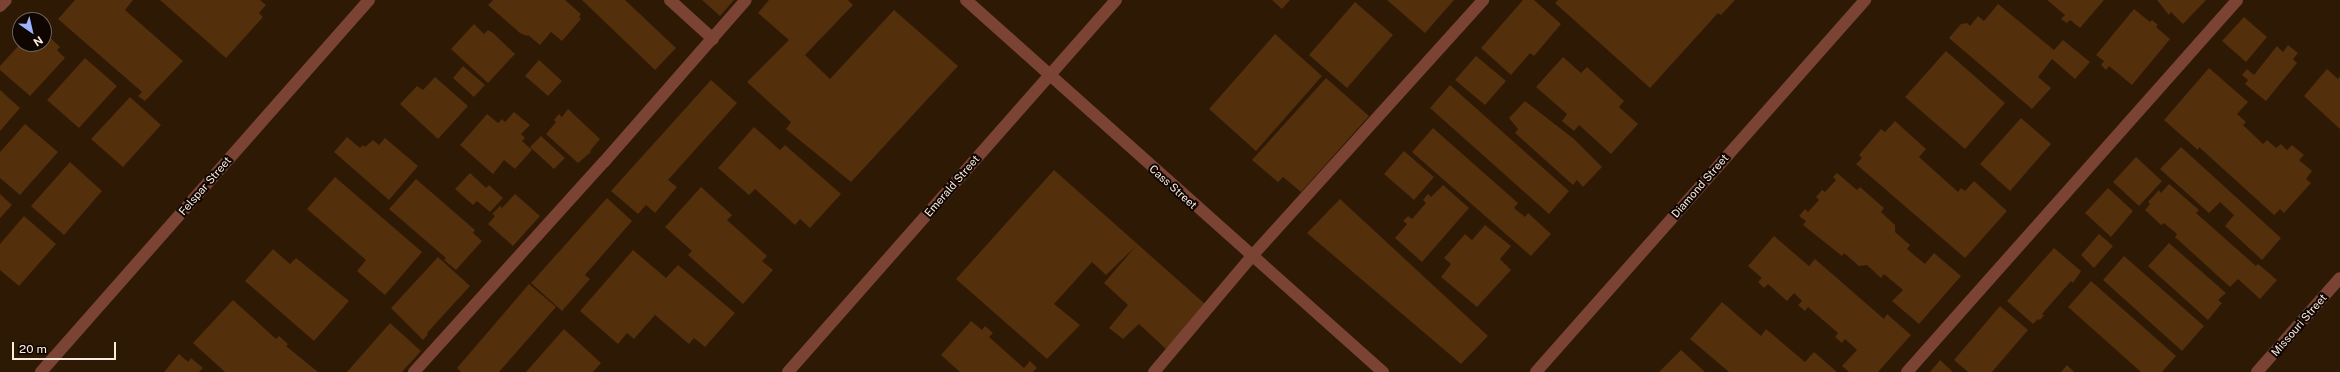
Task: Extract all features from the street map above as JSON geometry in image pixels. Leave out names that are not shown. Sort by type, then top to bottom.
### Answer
[{"type":"street","points":[[0,6],[6,0]]},
{"type":"street","name":"Felspar Street","points":[[41,372],[369,0]]},
{"type":"street","points":[[670,0],[713,40]]},
{"type":"street","points":[[414,372],[713,40],[746,0]]},
{"type":"street","name":"Cass Street","points":[[966,0],[1382,372]]},
{"type":"street","name":"Emerald Street","points":[[788,372],[1116,0]]},
{"type":"street","points":[[1154,372],[1252,256],[1483,0]]},
{"type":"street","name":"Diamond Street","points":[[1536,372],[1865,0]]},
{"type":"street","points":[[1907,372],[2237,0]]},
{"type":"street","name":"Missouri Street","points":[[2257,372],[2340,278]]},
{"type":"building","points":[[75,0],[133,0],[125,10],[183,61],[145,101],[138,96],[142,92],[58,19]]},
{"type":"building","points":[[160,0],[260,0],[266,5],[259,13],[263,17],[226,58]]},
{"type":"building","points":[[493,0],[565,0],[581,14],[579,17],[581,19],[562,41],[551,32],[540,45],[528,35],[527,36],[520,33],[488,5]]},
{"type":"building","points":[[582,0],[625,0],[676,48],[655,70]]},
{"type":"building","points":[[702,0],[734,0],[720,16]]},
{"type":"building","points":[[769,0],[848,0],[853,5],[805,55],[830,79],[894,10],[958,66],[851,182],[786,129],[791,122],[747,82],[789,40],[758,13]]},
{"type":"building","points":[[1272,0],[1290,0],[1282,9]]},
{"type":"building","points":[[1387,0],[1454,0],[1425,33]]},
{"type":"building","points":[[1523,0],[1534,0],[1561,24],[1534,56],[1530,53],[1511,75],[1481,48]]},
{"type":"building","points":[[1558,0],[1735,0],[1721,15],[1718,13],[1650,88],[1555,3]]},
{"type":"building","points":[[2047,0],[2104,0],[2080,28],[2070,20],[2067,23],[2061,19],[2065,15]]},
{"type":"building","points":[[2157,0],[2206,0],[2183,24],[2171,12],[2169,15]]},
{"type":"building","points":[[1355,2],[1393,35],[1347,88],[1309,55]]},
{"type":"building","points":[[1998,4],[2054,50],[2063,40],[2090,62],[2075,79],[2052,59],[2038,77],[2051,88],[2032,109],[1949,38],[1961,24],[1967,23],[1970,26],[1978,16],[1984,21]]},
{"type":"building","points":[[2134,9],[2150,22],[2152,20],[2158,25],[2156,27],[2170,39],[2132,85],[2109,66],[2106,70],[2101,65],[2104,61],[2096,55]]},
{"type":"building","points":[[2244,17],[2267,37],[2246,62],[2222,41]]},
{"type":"building","points":[[474,24],[484,34],[488,30],[493,33],[515,54],[488,83],[451,49]]},
{"type":"building","points":[[1275,34],[1322,76],[1256,151],[1209,109]]},
{"type":"building","points":[[52,40],[60,47],[57,50],[65,58],[30,96],[0,70],[0,66],[13,52],[52,52]]},
{"type":"building","points":[[2288,45],[2298,53],[2293,59],[2297,63],[2266,101],[2245,84],[2248,80],[2242,75],[2247,69],[2254,75],[2277,46],[2283,52]]},
{"type":"building","points":[[1946,51],[2005,103],[1965,149],[1905,97]]},
{"type":"building","points":[[1476,56],[1506,81],[1485,105],[1455,80]]},
{"type":"building","points":[[1563,57],[1581,73],[1587,67],[1624,101],[1619,107],[1638,124],[1611,154],[1579,125],[1574,131],[1562,121],[1567,114],[1536,87]]},
{"type":"building","points":[[85,58],[117,86],[79,128],[47,100]]},
{"type":"building","points":[[539,60],[562,81],[548,96],[525,76]]},
{"type":"building","points":[[463,66],[485,85],[474,97],[453,78]]},
{"type":"building","points":[[2209,68],[2248,102],[2237,114],[2246,122],[2243,125],[2263,144],[2267,140],[2276,148],[2281,144],[2287,150],[2292,145],[2304,155],[2299,160],[2312,171],[2306,179],[2311,183],[2284,213],[2280,209],[2274,215],[2199,147],[2198,150],[2164,120]]},
{"type":"building","points":[[2327,69],[2338,79],[2340,76],[2340,129],[2304,96]]},
{"type":"building","points":[[435,77],[468,106],[438,139],[400,104],[417,86],[423,90]]},
{"type":"building","points":[[1326,78],[1369,116],[1301,192],[1283,177],[1278,182],[1252,160]]},
{"type":"building","points":[[711,80],[737,103],[668,180],[677,187],[655,213],[646,205],[638,214],[611,191]]},
{"type":"building","points":[[1450,85],[1569,191],[1549,214],[1430,108]]},
{"type":"building","points":[[0,90],[20,108],[0,131]]},
{"type":"building","points":[[130,97],[161,125],[123,167],[91,139]]},
{"type":"building","points":[[1525,101],[1574,139],[1602,167],[1583,187],[1577,180],[1573,185],[1515,133],[1518,129],[1509,118]]},
{"type":"building","points":[[568,109],[600,139],[590,151],[591,152],[578,163],[546,134],[556,122],[554,120],[559,114],[562,117]]},
{"type":"building","points":[[514,112],[530,125],[521,134],[525,138],[522,141],[532,150],[515,169],[504,160],[493,174],[460,145],[487,114],[498,123],[502,119],[505,122]]},
{"type":"building","points":[[2021,118],[2051,144],[2010,191],[1980,164]]},
{"type":"building","points":[[1895,121],[1926,149],[1919,157],[1958,192],[1961,188],[1965,191],[1974,181],[2007,211],[1965,258],[1856,164],[1862,158],[1859,155],[1881,129],[1885,132]]},
{"type":"building","points":[[25,124],[58,152],[20,195],[0,178],[0,152]]},
{"type":"building","points":[[754,127],[780,150],[785,145],[841,194],[810,228],[800,219],[795,225],[755,189],[749,195],[718,168]]},
{"type":"building","points":[[1433,128],[1518,203],[1514,208],[1525,217],[1528,213],[1551,234],[1531,256],[1412,152]]},
{"type":"building","points":[[541,136],[565,158],[554,169],[530,147]]},
{"type":"building","points":[[347,137],[360,148],[363,145],[365,147],[373,140],[379,145],[385,138],[418,166],[389,200],[334,152]]},
{"type":"building","points":[[2181,147],[2281,238],[2262,260],[2225,226],[2234,215],[2220,202],[2209,213],[2160,169]]},
{"type":"building","points":[[1404,151],[1434,177],[1414,200],[1384,174]]},
{"type":"building","points":[[2136,157],[2162,181],[2139,206],[2113,182]]},
{"type":"building","points":[[70,162],[102,191],[64,235],[31,206]]},
{"type":"building","points":[[1054,170],[1205,304],[1166,349],[1139,324],[1123,339],[1109,328],[1128,305],[1104,283],[1136,246],[1106,275],[1092,262],[1054,304],[1080,325],[1047,359],[956,279]]},
{"type":"building","points":[[470,173],[486,188],[489,185],[503,198],[490,212],[477,201],[473,205],[455,189]]},
{"type":"building","points":[[1837,173],[1857,190],[1860,187],[1884,208],[1881,212],[1895,225],[1895,232],[1910,245],[1907,249],[1925,264],[1934,253],[1961,276],[1919,324],[1892,301],[1903,290],[1884,274],[1881,278],[1867,265],[1859,266],[1844,253],[1842,256],[1803,225],[1806,221],[1799,216],[1805,209],[1808,212],[1819,200],[1816,197],[1822,190],[1825,192],[1836,180],[1833,177]]},
{"type":"building","points":[[335,177],[422,252],[385,295],[357,271],[366,260],[307,209]]},
{"type":"building","points":[[416,179],[475,230],[473,233],[482,241],[456,270],[444,260],[446,258],[389,209]]},
{"type":"building","points":[[2169,184],[2199,210],[2196,213],[2256,266],[2258,264],[2277,280],[2260,299],[2238,279],[2230,287],[2175,237],[2177,234],[2164,223],[2161,225],[2145,210],[2150,204],[2148,202],[2159,190],[2161,193]]},
{"type":"building","points":[[1443,185],[1469,208],[1422,262],[1395,238],[1407,224],[1403,221],[1408,216],[1412,219],[1426,203],[1423,200],[1428,194],[1431,197]]},
{"type":"building","points":[[701,187],[732,215],[727,220],[767,256],[762,261],[773,270],[743,304],[688,255],[692,251],[665,227]]},
{"type":"building","points":[[2108,188],[2133,211],[2111,237],[2085,213]]},
{"type":"building","points":[[0,194],[12,205],[0,218]]},
{"type":"building","points":[[515,194],[540,216],[513,246],[488,224],[495,216],[492,214],[500,206],[502,208]]},
{"type":"building","points":[[607,198],[632,221],[585,275],[590,279],[562,311],[531,283]]},
{"type":"building","points":[[1340,199],[1488,336],[1461,364],[1307,233]]},
{"type":"building","points":[[24,216],[56,244],[19,286],[0,270],[0,244]]},
{"type":"building","points":[[1485,225],[1511,246],[1500,259],[1511,270],[1477,307],[1441,277],[1451,264],[1444,258],[1465,234],[1472,240]]},
{"type":"building","points":[[2099,234],[2113,246],[2094,268],[2081,255]]},
{"type":"building","points":[[1774,236],[1809,266],[1815,259],[1884,319],[1887,314],[1911,335],[1878,372],[1849,372],[1842,366],[1857,350],[1845,339],[1842,343],[1835,337],[1838,333],[1808,307],[1805,311],[1798,305],[1802,301],[1794,293],[1787,301],[1768,284],[1764,288],[1758,282],[1762,278],[1748,266]]},
{"type":"building","points":[[2169,243],[2226,293],[2218,300],[2222,303],[2208,320],[2148,266]]},
{"type":"building","points":[[2054,248],[2081,271],[2073,283],[2071,281],[2042,314],[2044,315],[2040,320],[2038,319],[2033,324],[2007,301]]},
{"type":"building","points":[[273,249],[290,264],[296,258],[349,301],[314,341],[245,281]]},
{"type":"building","points":[[633,250],[666,278],[678,265],[735,313],[705,347],[694,338],[689,344],[655,315],[634,339],[627,333],[618,344],[580,311]]},
{"type":"building","points":[[2124,256],[2204,326],[2182,351],[2103,280]]},
{"type":"building","points":[[438,257],[470,286],[427,333],[428,334],[423,340],[391,308]]},
{"type":"building","points":[[2091,281],[2176,356],[2162,372],[2141,372],[2068,307]]},
{"type":"building","points":[[529,284],[556,307],[499,372],[461,372],[457,368]]},
{"type":"building","points":[[233,300],[276,339],[279,336],[288,344],[286,346],[318,372],[225,372],[193,343]]},
{"type":"building","points":[[1722,302],[1761,336],[1766,329],[1805,362],[1814,352],[1837,372],[1729,372],[1690,339]]},
{"type":"building","points":[[2000,306],[2028,330],[1992,372],[1968,372],[1954,360]]},
{"type":"building","points":[[971,321],[982,330],[985,326],[993,333],[989,337],[1024,368],[1030,361],[1037,368],[1033,372],[960,372],[941,355]]},
{"type":"building","points":[[390,323],[421,351],[402,372],[347,372]]},
{"type":"building","points":[[564,329],[601,363],[593,372],[526,372]]},
{"type":"building","points":[[1681,350],[1705,372],[1659,372]]},
{"type":"building","points":[[179,354],[188,362],[191,358],[203,368],[199,372],[164,372]]},
{"type":"building","points":[[1940,360],[1953,372],[1930,372]]},
{"type":"building","points":[[2067,365],[2074,372],[2061,372]]}]
